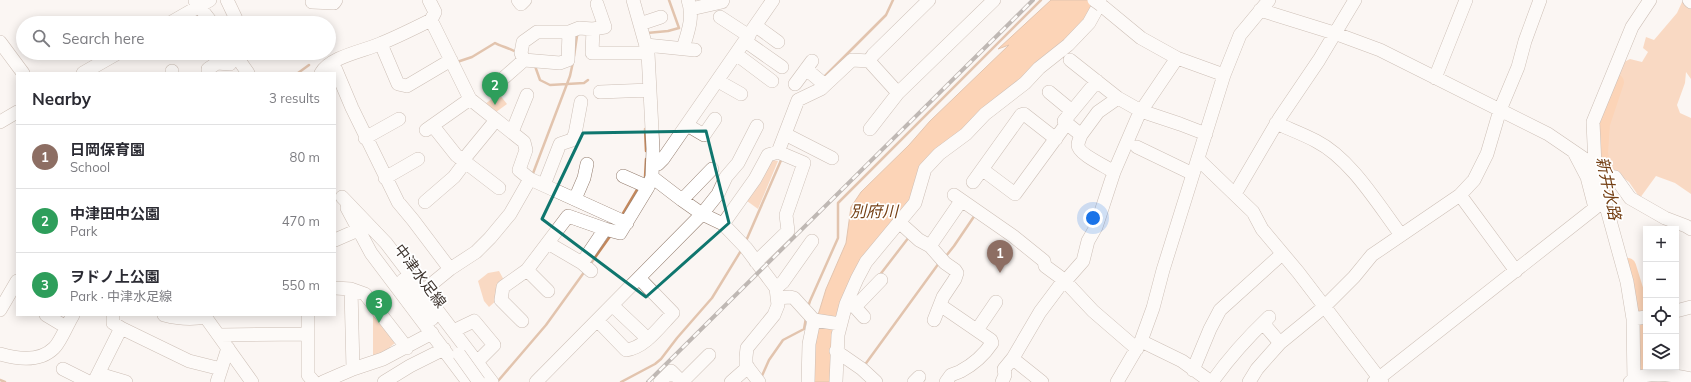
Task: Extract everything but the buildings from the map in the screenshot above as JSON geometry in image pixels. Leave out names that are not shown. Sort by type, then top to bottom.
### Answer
[{"type":"street","points":[[227,0],[235,16]]},
{"type":"street","points":[[312,2],[334,3],[336,0]]},
{"type":"street","points":[[322,72],[333,63],[346,56],[381,44],[431,20],[435,12],[429,0]]},
{"type":"street","points":[[518,0],[521,4],[526,0]]},
{"type":"street","points":[[633,0],[640,24],[650,90],[647,179]]},
{"type":"street","points":[[593,29],[592,53],[689,49],[690,5],[722,2],[723,0]]},
{"type":"street","points":[[869,61],[873,55],[929,0]]},
{"type":"street","points":[[878,125],[898,93],[994,0]]},
{"type":"street","points":[[1117,382],[1139,345],[1153,308],[1163,270],[1224,75],[1240,34],[1269,0]]},
{"type":"street","points":[[1235,194],[1276,123],[1319,60],[1355,0]]},
{"type":"street","points":[[1435,78],[1466,0]]},
{"type":"street","points":[[1248,382],[1257,369],[1280,343],[1324,307],[1354,277],[1372,255],[1460,195],[1474,180],[1487,154],[1500,110],[1518,67],[1540,0]]},
{"type":"street","points":[[1650,0],[1632,27],[1593,122],[1597,170],[1627,282],[1633,320],[1633,381],[1658,374],[1691,380]]},
{"type":"street","points":[[180,16],[201,2],[208,16]]},
{"type":"street","points":[[623,228],[647,179],[658,164],[663,160],[750,34],[768,2]]},
{"type":"street","points":[[1098,2],[1141,38],[1177,58],[1224,75]]},
{"type":"street","points":[[855,309],[857,279],[866,262],[915,203],[925,169],[939,154],[966,134],[985,114],[1025,83],[1039,68],[1077,37],[1089,23],[1100,2],[1098,2]]},
{"type":"street","points":[[524,60],[521,53],[523,42],[537,32],[569,32],[579,28],[593,29],[605,27],[597,4]]},
{"type":"street","points":[[1260,10],[1334,33],[1380,50],[1548,134],[1597,170],[1615,177],[1630,198],[1665,218],[1691,229]]},
{"type":"street","points":[[720,17],[750,34],[778,42]]},
{"type":"street","points":[[640,24],[660,18]]},
{"type":"street","points":[[431,20],[470,99],[524,142],[526,150],[519,170],[530,180],[612,215],[623,228]]},
{"type":"street","points":[[499,83],[524,60],[560,63],[568,60],[569,32]]},
{"type":"street","points":[[750,34],[782,67]]},
{"type":"street","points":[[0,42],[22,72]]},
{"type":"street","points":[[381,44],[398,84],[407,86],[451,60]]},
{"type":"street","points":[[736,54],[772,81]]},
{"type":"street","points":[[1002,382],[1005,375],[1004,369],[1014,358],[1040,312],[1064,280],[1068,278],[1083,261],[1088,241],[1096,227],[1114,172],[1141,111],[1177,58]]},
{"type":"street","points":[[782,154],[798,100],[807,96],[821,82],[852,60],[861,59],[869,61],[898,93]]},
{"type":"street","points":[[85,72],[106,60]]},
{"type":"street","points":[[208,72],[208,69],[217,63],[228,60]]},
{"type":"street","points":[[233,60],[247,72]]},
{"type":"street","points":[[1070,60],[1118,98],[1141,111],[1206,134]]},
{"type":"street","points":[[333,63],[366,138],[398,202],[450,269]]},
{"type":"street","points":[[795,84],[809,65],[821,82]]},
{"type":"street","points":[[718,80],[741,94]]},
{"type":"street","points":[[1081,135],[1064,121],[1097,81]]},
{"type":"street","points":[[604,90],[650,90]]},
{"type":"street","points":[[1049,92],[1072,111]]},
{"type":"street","points":[[1114,172],[1086,155],[1079,149],[1078,144],[1081,135],[1098,112],[1118,98]]},
{"type":"street","points":[[470,99],[429,128],[456,155],[465,160],[499,188]]},
{"type":"street","points":[[512,132],[526,102]]},
{"type":"street","points":[[544,186],[557,142],[572,140],[575,134],[577,108]]},
{"type":"street","points":[[1,118],[16,112]]},
{"type":"street","points":[[973,182],[1007,140],[1021,115],[1024,114],[1056,139]]},
{"type":"street","points":[[366,138],[399,119]]},
{"type":"street","points":[[429,195],[454,177],[465,160],[496,120]]},
{"type":"street","points":[[982,170],[1015,194],[1067,123]]},
{"type":"street","points":[[1276,123],[1317,141],[1339,158],[1361,182],[1401,234]]},
{"type":"street","points":[[687,125],[704,135],[714,126]]},
{"type":"street","points":[[682,200],[722,169],[738,163],[750,132]]},
{"type":"street","points":[[788,136],[832,158]]},
{"type":"street","points":[[1143,153],[1193,174]]},
{"type":"street","points":[[723,224],[755,179],[768,155],[782,154],[804,163],[786,215],[788,231],[756,262]]},
{"type":"street","points":[[1198,159],[1253,212],[1262,229],[1298,272],[1378,381],[1596,208],[1587,177],[1575,154]]},
{"type":"street","points":[[385,178],[418,159]]},
{"type":"street","points":[[575,199],[584,178],[587,164]]},
{"type":"street","points":[[536,382],[613,306],[702,214],[718,194],[726,177],[722,169]]},
{"type":"street","points":[[623,176],[647,179],[702,214],[723,224],[744,246],[756,262],[776,293],[778,305],[774,315],[747,348],[746,365],[759,382]]},
{"type":"street","points":[[423,291],[450,269],[493,241],[530,180]]},
{"type":"street","points":[[338,193],[371,253],[444,349],[463,380],[477,362],[494,345],[474,321],[453,331]]},
{"type":"street","points":[[338,193],[386,243],[492,382]]},
{"type":"street","name":"中津水足線","points":[[338,193],[479,382]]},
{"type":"street","points":[[1460,195],[1516,271]]},
{"type":"street","points":[[930,246],[958,198],[1013,236],[1044,261],[1045,266],[1064,280],[1093,311],[1139,345],[1182,361],[1193,375],[1212,382],[1227,361],[1249,336],[1266,320],[1280,343]]},
{"type":"street","points":[[521,321],[501,300],[503,287],[528,270],[568,216],[605,229],[623,228]]},
{"type":"street","points":[[899,222],[919,240],[930,246],[945,263],[957,273],[940,305],[934,320]]},
{"type":"street","points":[[548,243],[586,267],[605,229]]},
{"type":"street","points":[[336,240],[358,230]]},
{"type":"street","points":[[776,293],[810,249]]},
{"type":"street","points":[[1193,375],[1210,329],[1220,310],[1282,254]]},
{"type":"street","points":[[528,270],[548,291]]},
{"type":"street","points":[[598,321],[626,350],[632,349],[648,339],[673,312],[639,278]]},
{"type":"street","points":[[336,288],[351,289],[365,294],[407,348]]},
{"type":"street","points":[[836,382],[836,351],[840,324],[878,288]]},
{"type":"street","points":[[351,289],[353,369]]},
{"type":"street","points":[[776,293],[794,298],[814,320],[840,324]]},
{"type":"street","points":[[0,310],[14,295]]},
{"type":"street","points":[[940,305],[992,340],[992,343],[976,362],[951,375],[946,382]]},
{"type":"street","points":[[613,306],[648,339]]},
{"type":"street","points":[[1679,309],[1691,307]]},
{"type":"street","points":[[977,330],[994,310]]},
{"type":"street","points":[[48,316],[66,327]]},
{"type":"street","points":[[0,354],[13,358],[28,358],[42,355],[55,348],[72,316]]},
{"type":"street","points":[[112,316],[113,322],[121,328],[189,361],[221,369]]},
{"type":"street","points":[[168,316],[179,319],[194,319],[205,316],[252,382]]},
{"type":"street","points":[[308,316],[308,375],[314,382]]},
{"type":"street","points":[[1633,320],[1643,318]]},
{"type":"street","points":[[808,382],[809,344],[814,320]]},
{"type":"street","points":[[94,379],[121,328]]},
{"type":"street","points":[[323,382],[353,369],[383,359],[407,348],[432,333]]},
{"type":"street","points":[[220,335],[308,334]]},
{"type":"street","points":[[217,382],[228,348]]},
{"type":"street","points":[[392,380],[410,366],[444,349]]},
{"type":"street","points":[[836,351],[876,382]]},
{"type":"street","points":[[660,382],[671,371],[682,382],[709,355]]},
{"type":"street","points":[[1014,358],[1042,382]]},
{"type":"street","points":[[731,382],[748,367]]},
{"type":"street","points":[[63,369],[94,379],[126,382]]},
{"type":"highlighted area","points":[[706,131],[729,223],[646,297],[542,219],[583,133]]},
{"type":"shaded area","points":[[1683,0],[1691,0],[1691,79],[1686,72],[1685,83],[1677,105],[1680,113],[1691,118],[1691,194],[1675,183],[1656,176],[1640,198],[1629,182],[1603,164],[1600,146],[1600,121],[1622,63],[1630,59],[1642,62],[1648,52],[1643,48],[1646,37],[1654,40],[1677,13]]},
{"type":"shaded area","points":[[499,94],[507,104],[492,115],[482,106]]},
{"type":"shaded area","points":[[772,160],[778,161],[758,209],[747,201]]},
{"type":"shaded area","points":[[499,271],[505,282],[498,299],[489,307],[484,301],[478,281],[488,273]]},
{"type":"shaded area","points":[[373,309],[395,343],[390,347],[392,350],[373,358]]},
{"type":"water","name":"別府川","points":[[1051,0],[1100,0],[1086,21],[932,157],[915,192],[858,267],[830,382],[814,382],[818,315],[826,289],[846,243],[851,207],[861,192],[909,145],[930,121],[1009,45],[998,49]]},
{"type":"waterway","points":[[647,33],[668,31],[679,28],[669,0]]},
{"type":"waterway","points":[[823,78],[886,15],[893,0]]},
{"type":"waterway","points":[[808,307],[838,238],[838,203],[1041,0]]},
{"type":"waterway","points":[[574,56],[577,36]]},
{"type":"waterway","points":[[457,62],[472,57],[495,43],[517,53]]},
{"type":"waterway","points":[[532,176],[570,76],[573,62]]},
{"type":"waterway","points":[[299,72],[309,65]]},
{"type":"waterway","points":[[535,66],[540,80],[550,85],[584,83],[588,80]]},
{"type":"waterway","name":"新井水路","points":[[1607,189],[1600,153],[1602,124],[1616,82]]},
{"type":"waterway","points":[[645,129],[646,151]]},
{"type":"waterway","points":[[746,241],[782,158]]},
{"type":"waterway","points":[[645,177],[646,159]]},
{"type":"waterway","points":[[622,215],[638,188]]},
{"type":"waterway","points":[[946,256],[975,215]]},
{"type":"waterway","points":[[589,266],[611,235]]},
{"type":"waterway","points":[[879,276],[909,237]]},
{"type":"waterway","points":[[621,382],[655,364],[661,359],[712,298],[742,249]]},
{"type":"waterway","points":[[864,366],[939,263]]},
{"type":"waterway","name":"新井水路","points":[[1628,266],[1637,295],[1639,312],[1643,315],[1641,326],[1640,382]]},
{"type":"waterway","points":[[498,381],[546,325],[585,271]]},
{"type":"waterway","points":[[761,378],[769,360],[783,340],[804,329],[806,318]]},
{"type":"waterway","points":[[0,380],[5,382]]},
{"type":"railway","points":[[648,382],[1033,0]]},
{"type":"place","name":"中津田中公園","points":[[495,105]]},
{"type":"place","name":"日岡保育園","points":[[1000,273]]},
{"type":"place","name":"ヲドノ上公園","points":[[379,323]]}]
